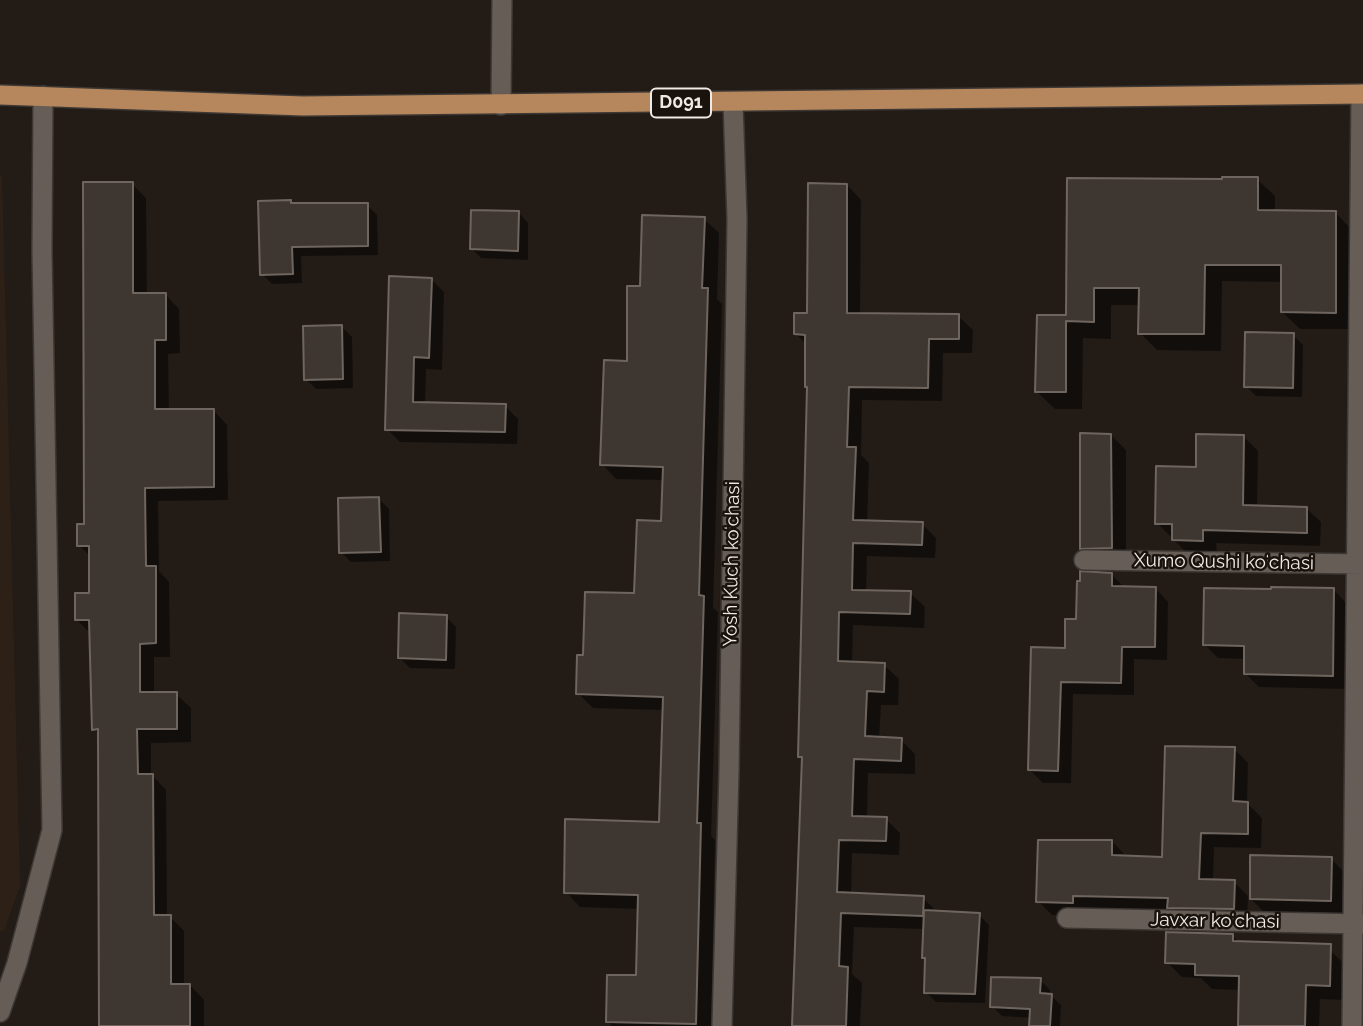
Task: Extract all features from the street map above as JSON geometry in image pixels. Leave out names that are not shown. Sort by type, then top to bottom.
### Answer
[{"type":"main road","name":"D091","points":[[0,95],[303,106],[1362,94]]},
{"type":"street","points":[[501,105],[502,0]]},
{"type":"street","points":[[1352,1026],[1358,924],[1362,94]]},
{"type":"street","points":[[0,1012],[17,963],[52,830],[42,250],[43,96]]},
{"type":"street","name":"Yosh Kuch koʻchasi","points":[[722,1026],[737,219],[733,103]]},
{"type":"street","name":"Xumo Qushi koʻchasi","points":[[1084,560],[1359,564]]},
{"type":"street","name":"Javxar koʻchasi","points":[[1067,918],[1358,924]]},
{"type":"shaded area","points":[[0,176],[20,886],[4,931],[0,931]]},
{"type":"building","points":[[1258,177],[1258,210],[1336,211],[1336,313],[1281,312],[1281,265],[1205,265],[1204,334],[1138,334],[1139,288],[1094,288],[1094,322],[1066,321],[1066,392],[1035,392],[1037,315],[1066,315],[1067,178]]},
{"type":"building","points":[[83,182],[133,182],[133,293],[166,293],[166,340],[155,340],[155,409],[214,409],[214,487],[145,488],[146,566],[156,566],[156,643],[140,644],[140,692],[177,692],[177,729],[137,729],[138,774],[153,774],[154,915],[171,915],[171,984],[190,984],[190,1026],[99,1026],[98,729],[92,730],[89,620],[75,620],[75,593],[89,593],[89,546],[77,546],[77,524],[84,524]]},
{"type":"building","points":[[808,183],[847,184],[847,313],[959,314],[959,339],[929,339],[928,388],[849,387],[847,447],[856,447],[853,520],[923,522],[922,545],[853,543],[852,590],[911,591],[910,614],[839,612],[838,661],[885,663],[884,692],[867,691],[865,736],[902,738],[901,761],[854,759],[852,816],[887,817],[886,841],[839,840],[837,892],[924,896],[923,916],[841,913],[839,966],[848,967],[846,1026],[792,1026],[802,757],[798,757],[807,387],[805,335],[794,334],[794,313],[807,313]]},
{"type":"building","points":[[291,200],[291,203],[368,203],[368,246],[292,247],[293,274],[260,275],[258,201]]},
{"type":"building","points":[[471,210],[519,211],[518,251],[470,249]]},
{"type":"building","points":[[642,215],[705,217],[702,288],[708,288],[699,595],[704,596],[697,823],[701,823],[696,1024],[606,1022],[607,975],[636,975],[638,895],[564,893],[565,819],[659,822],[663,697],[576,694],[577,655],[583,655],[585,592],[634,593],[637,520],[661,521],[663,467],[600,465],[604,360],[627,361],[627,286],[640,286]]},
{"type":"building","points":[[389,276],[432,278],[429,358],[414,357],[413,402],[506,404],[505,432],[385,430]]},
{"type":"building","points":[[342,325],[343,379],[304,380],[303,326]]},
{"type":"building","points":[[1245,332],[1294,333],[1293,388],[1244,387]]},
{"type":"building","points":[[1080,433],[1111,434],[1112,548],[1080,549]]},
{"type":"building","points":[[1196,434],[1244,435],[1243,505],[1307,507],[1307,533],[1203,530],[1203,541],[1172,540],[1172,524],[1155,524],[1156,466],[1196,467]]},
{"type":"building","points":[[379,497],[381,552],[339,553],[338,498]]},
{"type":"building","points":[[1080,571],[1112,573],[1112,586],[1156,587],[1155,647],[1122,647],[1121,683],[1061,682],[1058,771],[1028,770],[1031,647],[1065,648],[1065,619],[1076,619],[1077,581],[1080,581]]},
{"type":"building","points":[[1204,588],[1334,588],[1333,676],[1244,674],[1244,646],[1203,645]]},
{"type":"building","points":[[399,613],[447,615],[446,660],[398,658]]},
{"type":"building","points":[[1165,746],[1235,747],[1233,801],[1248,802],[1248,834],[1201,833],[1199,879],[1235,880],[1234,909],[1167,908],[1168,898],[1073,896],[1073,903],[1036,902],[1038,840],[1112,840],[1112,855],[1162,857]]},
{"type":"building","points":[[1250,855],[1332,857],[1331,901],[1250,899]]},
{"type":"building","points":[[924,910],[980,913],[975,994],[924,993]]},
{"type":"building","points":[[1166,932],[1233,934],[1233,941],[1331,944],[1330,986],[1306,985],[1305,1026],[1238,1026],[1239,976],[1195,975],[1195,964],[1165,963]]},
{"type":"building","points":[[991,977],[1041,978],[1040,993],[1052,994],[1050,1026],[1029,1026],[1030,1009],[990,1007]]}]
